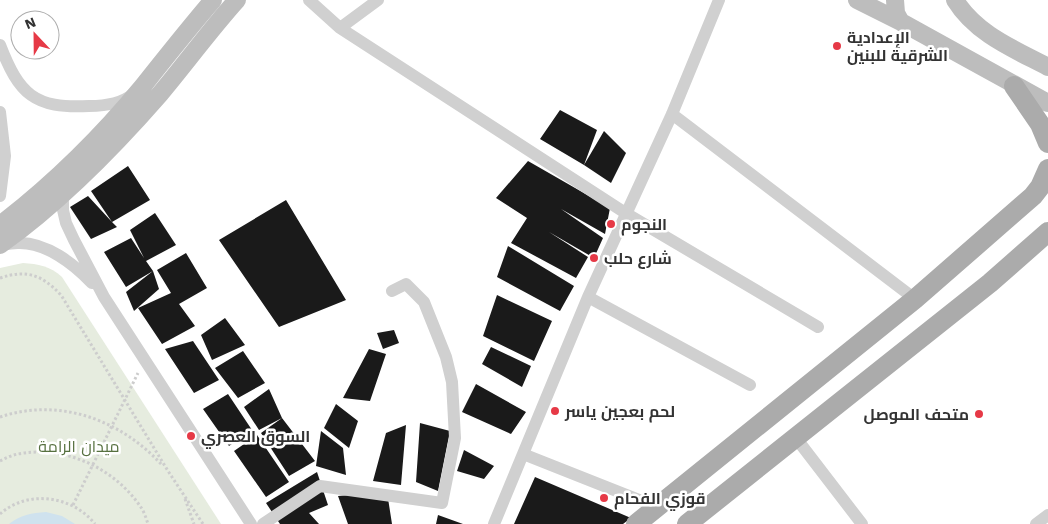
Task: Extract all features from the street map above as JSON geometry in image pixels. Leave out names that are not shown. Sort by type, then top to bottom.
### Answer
[{"type":"main road","points":[[0,225],[70,164],[101,133],[213,0]]},
{"type":"main road","points":[[0,246],[24,228],[63,193],[136,120],[237,0]]},
{"type":"main road","points":[[857,0],[901,22],[1014,86],[1048,103]]},
{"type":"main road","points":[[895,0],[896,13],[901,22]]},
{"type":"main road","points":[[955,0],[969,20],[980,30],[1048,67]]},
{"type":"main road","points":[[1014,86],[1040,124],[1048,143]]},
{"type":"main road","points":[[636,524],[915,299],[1033,196],[1040,187],[1048,169]]},
{"type":"main road","points":[[687,524],[1044,240]]},
{"type":"street","points":[[340,28],[378,0]]},
{"type":"street","points":[[494,524],[588,297],[672,114],[719,0]]},
{"type":"street","points":[[311,1],[340,28],[627,214],[818,327]]},
{"type":"street","points":[[0,45],[8,67],[16,80],[30,95],[42,103],[79,107],[116,103],[129,97],[142,86]]},
{"type":"street","points":[[0,112],[4,156],[0,196]]},
{"type":"street","points":[[672,114],[915,299]]},
{"type":"street","points":[[63,193],[63,210],[66,223],[104,297],[251,524]]},
{"type":"street","points":[[0,246],[18,242],[46,249],[76,268],[104,297]]},
{"type":"street","points":[[263,524],[320,486],[442,503],[455,438],[452,382],[446,357],[424,302],[406,284],[392,291]]},
{"type":"street","points":[[588,297],[750,385]]},
{"type":"street","points":[[796,438],[862,524]]},
{"type":"street","points":[[523,454],[657,507]]},
{"type":"street","points":[[1036,524],[1048,514]]},
{"type":"path","points":[[0,278],[25,274],[38,276],[49,282],[61,295],[184,496],[194,524]]},
{"type":"path","points":[[73,505],[145,359]]},
{"type":"path","points":[[0,417],[38,410],[68,412],[97,419],[124,432],[148,450],[168,471],[203,524]]},
{"type":"path","points":[[0,461],[17,454],[44,452],[75,457],[104,470],[123,486],[141,507],[148,524]]},
{"type":"path","points":[[0,514],[6,508],[28,500],[50,498],[73,505],[89,516],[96,524]]},
{"type":"green space","name":"ميدان الرامة","points":[[23,263],[44,266],[62,277],[221,524],[0,524],[0,268]]},
{"type":"water","points":[[46,512],[62,516],[75,524],[9,524],[17,518],[26,515]]},
{"type":"building","points":[[560,110],[597,130],[584,165],[540,139]]},
{"type":"building","points":[[604,131],[626,153],[611,183],[584,165]]},
{"type":"building","points":[[528,161],[610,208],[605,234],[561,209],[603,238],[594,258],[549,232],[588,257],[576,278],[511,243],[527,218],[496,198]]},
{"type":"building","points":[[128,166],[150,200],[112,222],[91,191]]},
{"type":"building","points":[[88,196],[117,227],[91,239],[70,207]]},
{"type":"building","points":[[286,200],[346,300],[279,327],[219,240]]},
{"type":"building","points":[[155,213],[176,245],[146,261],[153,271],[126,287],[104,252],[131,238],[144,258],[130,230]]},
{"type":"building","points":[[508,246],[574,286],[560,311],[497,277]]},
{"type":"building","points":[[186,253],[207,288],[179,304],[195,326],[162,344],[138,308],[171,293],[157,270]]},
{"type":"building","points":[[153,271],[159,289],[134,311],[126,292]]},
{"type":"building","points":[[497,295],[552,321],[534,361],[483,336]]},
{"type":"building","points":[[225,318],[245,345],[212,360],[201,335]]},
{"type":"building","points":[[394,330],[399,343],[383,349],[377,333]]},
{"type":"building","points":[[193,341],[219,380],[194,393],[165,349]]},
{"type":"building","points":[[491,347],[531,366],[522,387],[482,364]]},
{"type":"building","points":[[369,349],[386,354],[370,401],[343,398]]},
{"type":"building","points":[[243,351],[265,383],[238,398],[215,368]]},
{"type":"building","points":[[476,384],[526,412],[511,434],[462,412]]},
{"type":"building","points":[[269,389],[282,418],[259,430],[244,407]]},
{"type":"building","points":[[228,394],[252,430],[229,446],[203,409]]},
{"type":"building","points":[[336,404],[358,421],[349,448],[324,428]]},
{"type":"building","points":[[282,418],[315,461],[289,476],[261,433]]},
{"type":"building","points":[[420,423],[450,431],[438,491],[416,482]]},
{"type":"building","points":[[406,425],[401,485],[373,481],[386,433]]},
{"type":"building","points":[[321,431],[343,448],[346,475],[316,466]]},
{"type":"building","points":[[257,435],[289,482],[266,497],[234,451]]},
{"type":"building","points":[[464,450],[494,466],[484,479],[457,471]]},
{"type":"building","points":[[317,472],[328,505],[309,513],[319,524],[280,524],[266,503]]},
{"type":"building","points":[[535,477],[631,518],[623,524],[514,524]]},
{"type":"building","points":[[387,492],[392,524],[348,524],[338,496]]},
{"type":"building","points":[[438,515],[463,524],[436,524]]},
{"type":"place","name":"الإعدادية الشرقية للبنين","points":[[837,46]]},
{"type":"place","name":"النجوم","points":[[611,224]]},
{"type":"place","name":"شارع حلب","points":[[594,258]]},
{"type":"place","name":"لحم بعجين ياسر","points":[[555,411]]},
{"type":"place","name":"متحف الموصل","points":[[979,414]]},
{"type":"place","name":"السوق العصري","points":[[191,436]]},
{"type":"place","name":"قوزي الفحام","points":[[604,498]]}]
